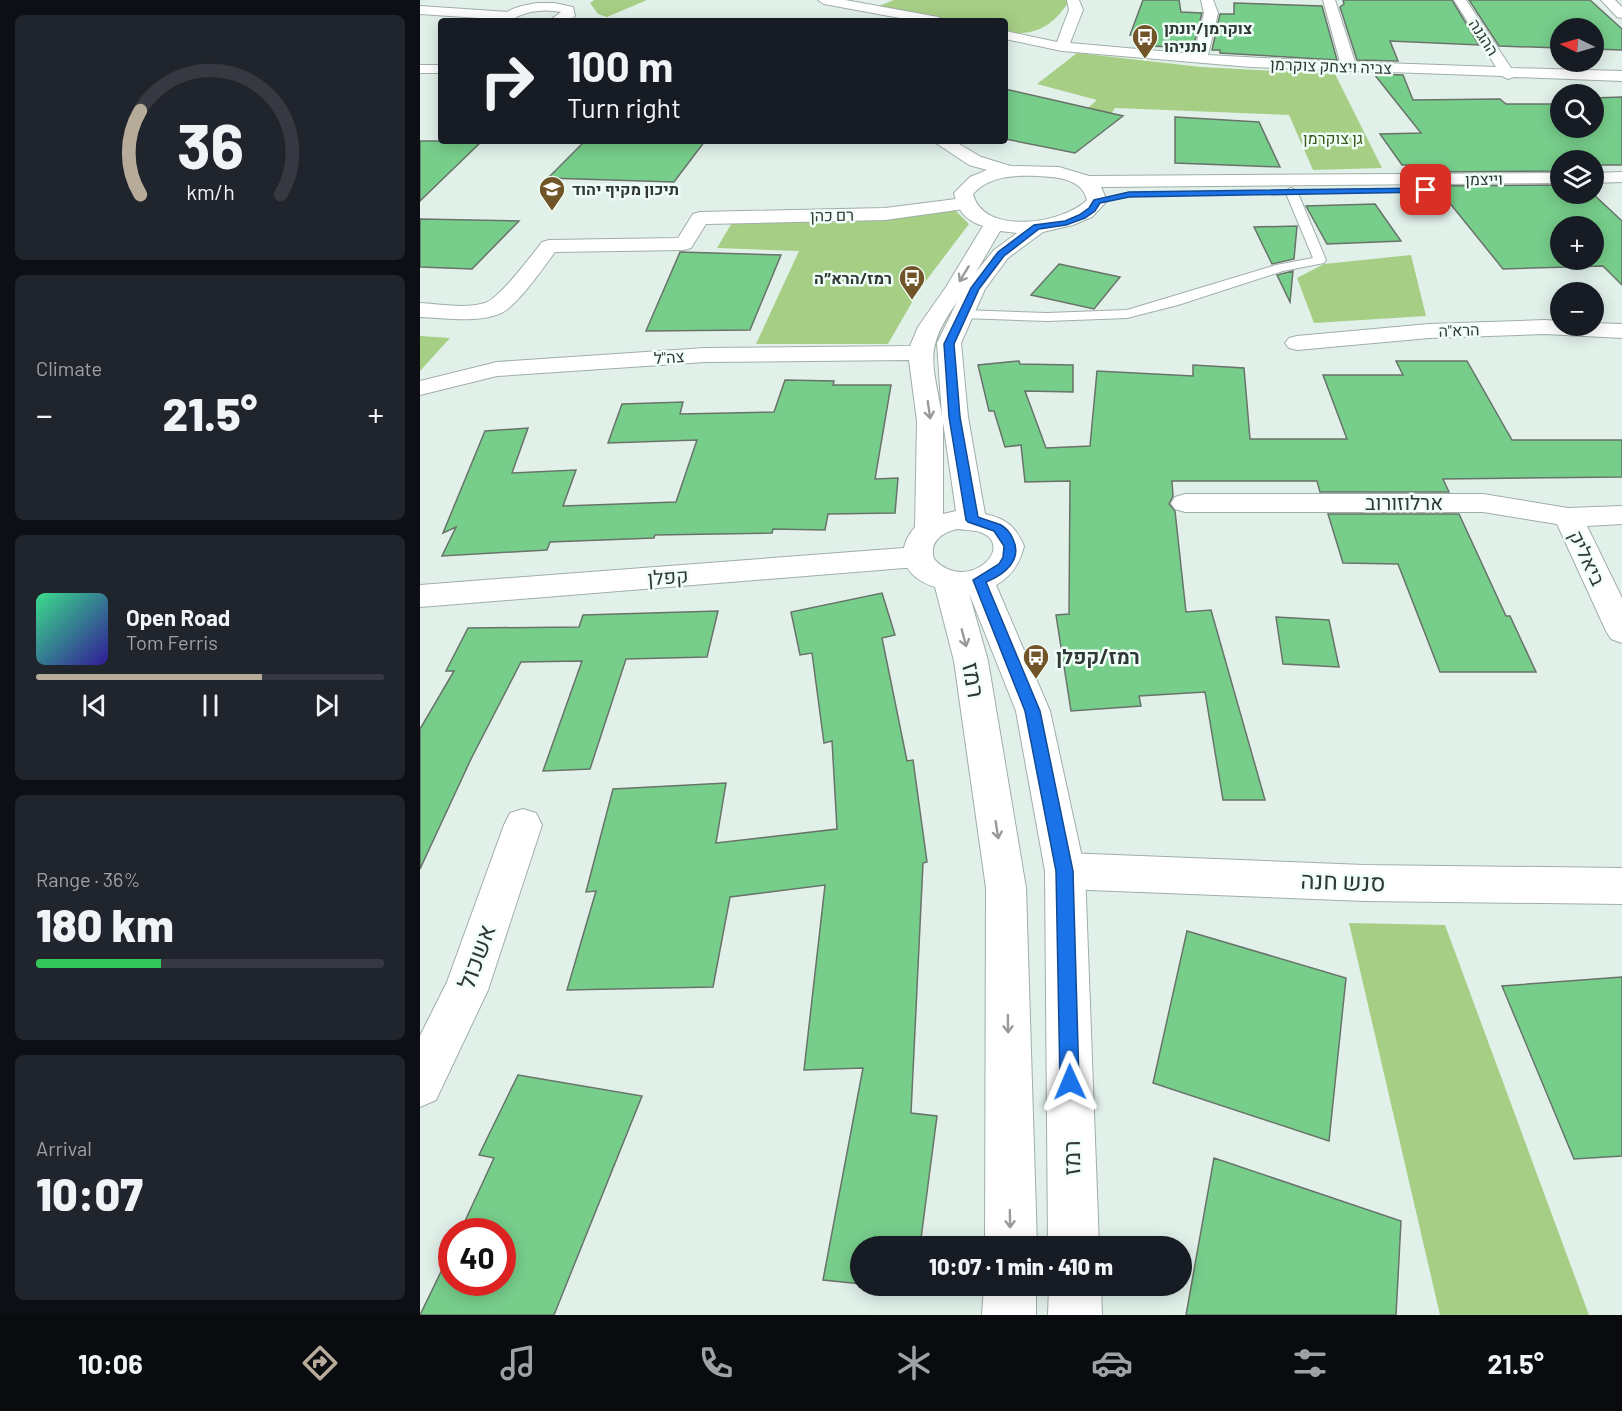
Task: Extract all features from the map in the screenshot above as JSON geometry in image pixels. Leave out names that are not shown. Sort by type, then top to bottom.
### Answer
[{"type":"street","points":[[512,18],[528,9],[558,16],[570,0]]},
{"type":"street","points":[[824,0],[922,18]]},
{"type":"street","points":[[1062,46],[1076,10],[1073,0]]},
{"type":"street","points":[[1200,59],[1211,13],[1207,0]]},
{"type":"street","points":[[1329,0],[1348,67]]},
{"type":"street","name":"ההגנה","points":[[1460,0],[1508,74]]},
{"type":"street","points":[[1607,0],[1622,14]]},
{"type":"street","points":[[420,10],[500,18]]},
{"type":"street","name":"צביה ויצחק צוקרמן","points":[[1008,36],[1062,46],[1200,59],[1508,74],[1622,76]]},
{"type":"street","points":[[420,69],[438,69]]},
{"type":"street","points":[[946,144],[981,169],[963,193],[964,204],[975,216],[994,223],[1037,227],[1066,223],[1082,217],[1092,210],[1097,201],[1095,193],[1084,182]]},
{"type":"street","name":"וייצמן","points":[[981,169],[1062,173],[1084,182],[1550,178]]},
{"type":"street","points":[[1604,178],[1622,177]]},
{"type":"street","points":[[1097,201],[1129,195],[1291,191],[1550,190]]},
{"type":"street","points":[[1604,190],[1622,190]]},
{"type":"street","name":"רם כהן","points":[[420,310],[463,312],[494,309],[521,282],[549,246],[684,244],[700,218],[885,214],[964,204]]},
{"type":"street","points":[[929,530],[930,421],[920,352],[921,344],[931,323],[955,290],[994,223]]},
{"type":"street","points":[[972,520],[955,417],[949,344],[975,288],[1001,254],[1037,227]]},
{"type":"street","name":"הרא\"ה","points":[[1297,343],[1429,331],[1545,327],[1622,331]]},
{"type":"street","name":"צה\"ל","points":[[420,388],[497,369],[520,367],[705,355],[920,352]]},
{"type":"street","name":"ארלוזורוב","points":[[1185,502],[1483,503],[1568,517],[1622,515]]},
{"type":"street","name":"ביאליק","points":[[1568,517],[1622,631]]},
{"type":"street","points":[[972,520],[998,528],[1006,537],[1010,546],[1009,557],[1003,567],[993,575],[964,581],[927,573],[916,557],[916,547],[929,530],[949,522],[972,520]]},
{"type":"street","name":"קפלן","points":[[420,596],[916,557]]},
{"type":"street","name":"רמז","points":[[964,581],[1033,711],[1065,871],[1074,1236]]},
{"type":"street","name":"רמז","points":[[964,581],[971,661],[1006,888],[1011,1236]]},
{"type":"street","name":"אשכול","points":[[420,1084],[466,990],[523,825]]},
{"type":"street","name":"סנש חנה","points":[[1065,871],[1364,883],[1622,886]]},
{"type":"street","points":[[1009,1315],[1010,1296]]},
{"type":"street","points":[[1075,1296],[1075,1315]]},
{"type":"lane","points":[[963,314],[1047,317],[1127,314],[1280,268],[1320,260],[1291,191]]},
{"type":"green space","points":[[594,0],[647,0],[607,17],[598,14],[590,3]]},
{"type":"green space","points":[[894,0],[1070,0],[1063,10],[1043,28],[1026,33],[1008,34],[1008,18],[923,18],[874,8]]},
{"type":"green space","name":"גן צוקרמן","points":[[1077,53],[1201,67],[1335,74],[1382,168],[1313,170],[1289,115],[1115,108],[1100,130],[1069,124],[1097,100],[1037,84]]},
{"type":"green space","points":[[955,210],[969,224],[919,290],[888,344],[756,344],[799,251],[717,248],[733,221],[882,219]]},
{"type":"green space","points":[[1411,255],[1426,316],[1314,323],[1297,278],[1324,264]]},
{"type":"green space","points":[[420,336],[450,338],[420,371]]},
{"type":"green space","points":[[1349,923],[1445,925],[1589,1315],[1440,1315]]},
{"type":"building","points":[[1143,0],[1179,0],[1181,12],[1202,13],[1193,48],[1150,46],[1153,36],[1130,35]]},
{"type":"building","points":[[1343,0],[1452,0],[1479,45],[1390,41],[1398,61],[1357,60],[1340,7],[1344,4]]},
{"type":"building","points":[[1469,0],[1590,0],[1622,29],[1622,50],[1604,49],[1604,18],[1550,18],[1550,48],[1499,46]]},
{"type":"building","points":[[1234,3],[1322,6],[1337,60],[1220,53],[1220,50],[1212,50],[1220,14],[1234,14]]},
{"type":"building","points":[[1374,74],[1403,75],[1413,100],[1500,99],[1506,104],[1550,104],[1550,138],[1604,138],[1604,98],[1622,97],[1622,165],[1604,165],[1604,150],[1550,150],[1550,171],[1424,172],[1418,165],[1402,165],[1380,134],[1421,133]]},
{"type":"building","points":[[1008,90],[1123,116],[1075,153],[1008,140]]},
{"type":"building","points":[[1175,117],[1259,122],[1280,167],[1175,163]]},
{"type":"building","points":[[420,141],[438,141],[438,144],[479,144],[420,201]]},
{"type":"building","points":[[582,144],[703,144],[674,182],[548,178]]},
{"type":"building","points":[[1550,185],[1550,204],[1604,204],[1622,221],[1622,285],[1604,267],[1604,216],[1550,216],[1550,268],[1503,269],[1436,186]]},
{"type":"building","points":[[1375,204],[1401,241],[1327,244],[1306,206]]},
{"type":"building","points":[[420,219],[519,221],[472,269],[420,267]]},
{"type":"building","points":[[1297,226],[1294,259],[1272,264],[1254,227]]},
{"type":"building","points":[[680,252],[781,255],[750,330],[646,331]]},
{"type":"building","points":[[1059,264],[1120,277],[1094,309],[1031,295]]},
{"type":"building","points":[[1293,271],[1290,302],[1277,275]]},
{"type":"building","points":[[1019,361],[1020,364],[1073,365],[1073,392],[1025,391],[1046,448],[1090,446],[1097,371],[1193,376],[1193,365],[1244,368],[1250,439],[1347,439],[1323,375],[1403,375],[1396,361],[1467,361],[1512,440],[1622,440],[1622,477],[1443,479],[1449,492],[1320,492],[1317,481],[1172,481],[1173,496],[1169,504],[1175,511],[1186,612],[1211,610],[1265,800],[1223,800],[1205,692],[1139,696],[1141,706],[1071,711],[1056,615],[1069,614],[1070,481],[1025,482],[1021,445],[1005,447],[994,411],[989,411],[978,365]]},
{"type":"building","points":[[785,380],[834,381],[833,385],[891,385],[875,479],[898,478],[895,513],[828,514],[825,530],[773,529],[772,533],[655,535],[654,538],[550,542],[547,550],[442,556],[456,527],[443,533],[485,431],[528,428],[512,473],[576,470],[563,506],[676,502],[697,440],[608,443],[622,404],[683,402],[680,414],[774,412]]},
{"type":"building","points":[[1328,514],[1459,514],[1506,616],[1510,616],[1536,672],[1440,672],[1398,564],[1343,563]]},
{"type":"building","points":[[882,593],[895,635],[882,638],[907,761],[913,760],[927,862],[923,863],[911,1113],[937,1116],[921,1236],[850,1236],[850,1283],[823,1280],[863,1068],[804,1070],[825,885],[730,897],[713,987],[567,990],[596,891],[586,892],[613,789],[726,783],[716,843],[837,829],[832,741],[824,743],[812,653],[800,655],[791,612]]},
{"type":"building","points":[[718,611],[707,657],[626,659],[590,769],[543,771],[582,661],[521,662],[471,759],[420,869],[420,729],[454,671],[446,671],[468,628],[579,627],[583,615]]},
{"type":"building","points":[[1276,617],[1329,620],[1339,667],[1283,664]]},
{"type":"building","points":[[1187,931],[1346,978],[1329,1141],[1153,1083]]},
{"type":"building","points":[[1622,977],[1622,1156],[1574,1159],[1502,986]]},
{"type":"building","points":[[518,1075],[642,1096],[554,1315],[420,1315],[438,1278],[438,1296],[516,1296],[516,1218],[466,1218],[494,1158],[479,1155]]},
{"type":"building","points":[[1214,1158],[1401,1221],[1396,1315],[1186,1315],[1189,1296],[1192,1296],[1192,1281]]},
{"type":"place","name":"צוקרמן/יונתן נתניהו","points":[[1145,60]]},
{"type":"place","name":"תיכון מקיף יהוד","points":[[552,212]]},
{"type":"place","name":"רמז/הרא״ה","points":[[912,301]]},
{"type":"place","name":"רמז/קפלן","points":[[1036,680]]},
{"type":"route","points":[[1070,1082],[1065,871],[1033,711],[979,580],[993,575],[1003,567],[1009,557],[1010,546],[998,528],[972,520],[955,417],[949,344],[975,288],[1001,254],[1037,227],[1066,223],[1082,217],[1092,210],[1097,201],[1129,195],[1426,190]]}]
